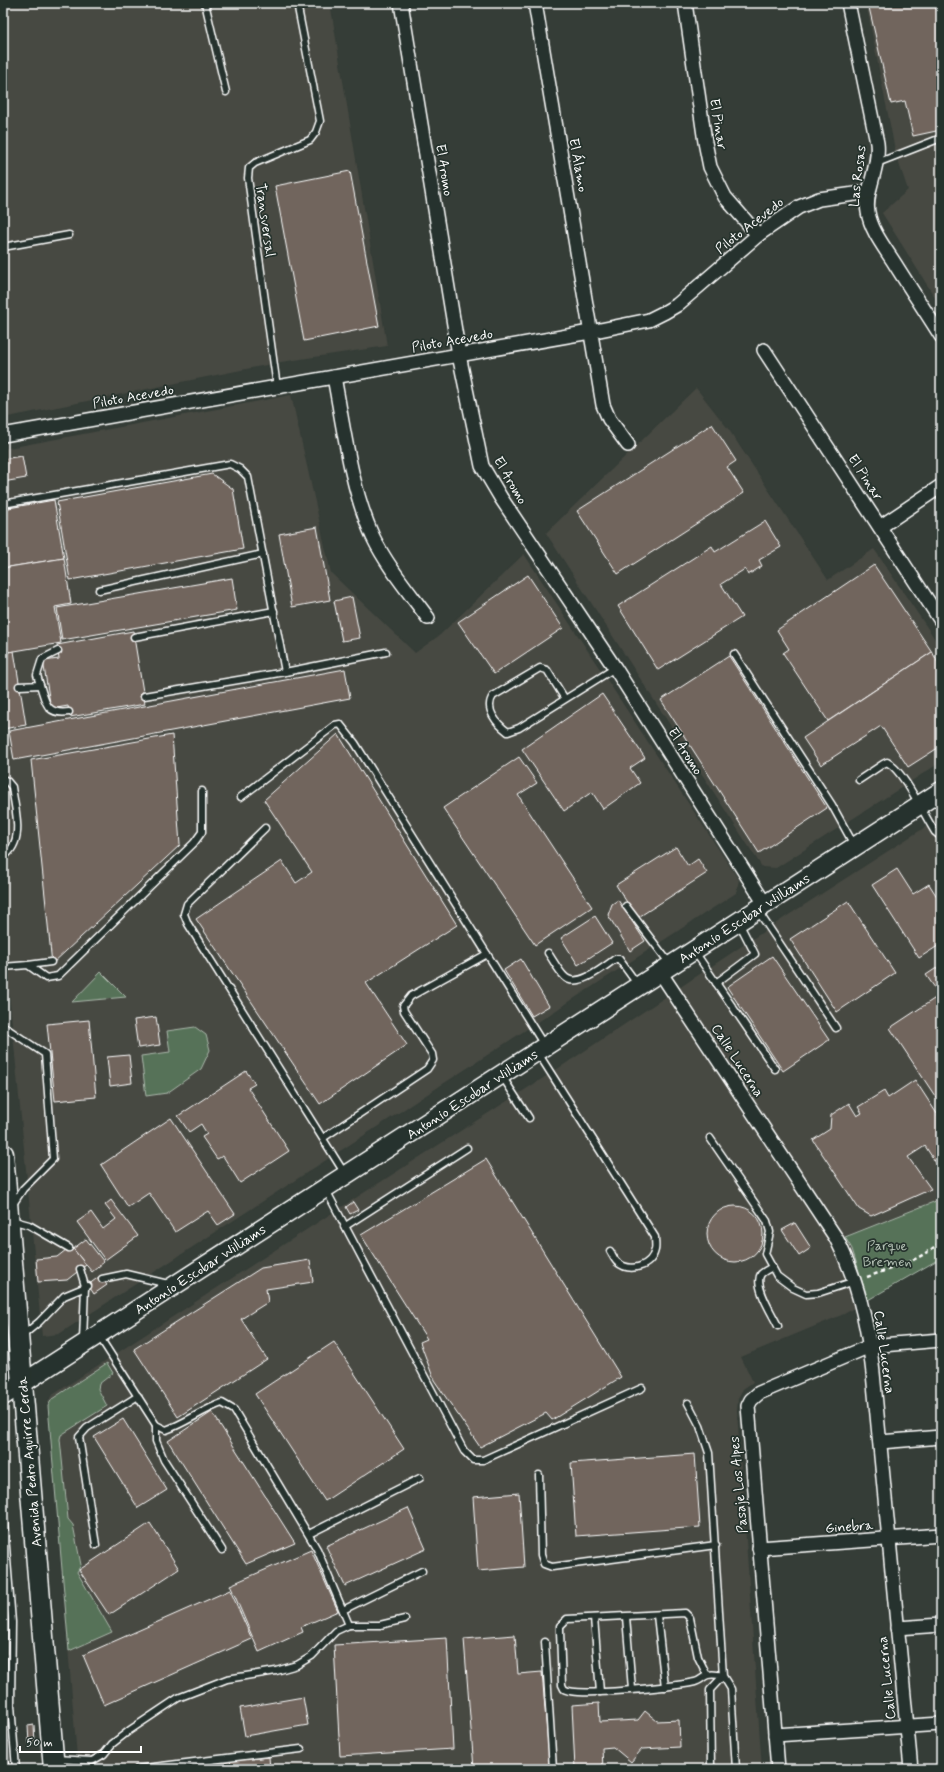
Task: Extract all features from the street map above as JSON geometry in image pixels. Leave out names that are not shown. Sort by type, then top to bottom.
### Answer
[{"type":"main road","name":"Avenida Pedro Aguirre Cerda","points":[[3,1154],[54,1764]]},
{"type":"street","name":"El Aromo","points":[[401,3],[459,355],[479,453],[486,474],[615,668],[761,907]]},
{"type":"street","name":"El Álamo","points":[[535,3],[603,405],[609,419],[628,445]]},
{"type":"street","name":"El Pinar","points":[[685,3],[705,142],[710,166],[725,197],[758,235]]},
{"type":"street","name":"Las Rosas","points":[[848,3],[878,143],[877,164],[869,192],[868,212],[873,227],[941,336]]},
{"type":"street","name":"Piloto Acevedo","points":[[3,435],[590,332],[649,320],[661,315],[677,304],[758,235],[788,213],[809,202],[836,196],[869,192]]},
{"type":"street","name":"El Pinar","points":[[764,350],[941,621]]},
{"type":"street","points":[[334,377],[358,498],[374,537],[389,564],[428,618]]},
{"type":"street","points":[[880,526],[941,486]]},
{"type":"street","name":"Antonio Escobar Williams","points":[[3,1396],[941,791]]},
{"type":"street","name":"Calle Lucerna","points":[[666,969],[836,1238],[855,1282],[864,1315],[870,1346],[911,1769]]},
{"type":"street","name":"Pasaje Los Alpes","points":[[778,1769],[748,1412],[751,1400],[759,1393],[870,1346],[941,1340]]},
{"type":"street","points":[[880,1442],[941,1437]]},
{"type":"street","name":"Ginebra","points":[[759,1548],[941,1535]]},
{"type":"street","points":[[897,1628],[941,1625]]},
{"type":"street","points":[[775,1735],[941,1724]]},
{"type":"lane","points":[[205,3],[226,92]]},
{"type":"lane","name":"Transversal","points":[[277,387],[248,178],[249,168],[255,162],[310,140],[316,132],[320,121],[297,3]]},
{"type":"lane","points":[[877,164],[941,138]]},
{"type":"lane","points":[[3,248],[68,235]]},
{"type":"lane","points":[[3,504],[230,464],[240,469],[248,477],[285,672]]},
{"type":"lane","points":[[99,590],[263,554]]},
{"type":"lane","points":[[134,637],[274,611]]},
{"type":"lane","points":[[58,652],[42,659],[37,675],[48,708],[53,712],[69,712]]},
{"type":"lane","points":[[144,696],[285,672],[386,652]]},
{"type":"lane","points":[[734,654],[832,805],[855,846]]},
{"type":"lane","points":[[565,699],[547,670],[540,668],[493,696],[489,702],[489,707],[501,726],[508,732],[519,728],[615,668]]},
{"type":"lane","points":[[19,686],[40,685]]},
{"type":"lane","points":[[241,797],[335,725],[340,724],[355,743],[487,954],[541,1049],[655,1238],[656,1250],[650,1260],[640,1267],[627,1267],[616,1262],[610,1251]]},
{"type":"lane","points":[[859,780],[887,762],[891,764],[920,805],[930,824],[941,837]]},
{"type":"lane","points":[[3,779],[8,781],[12,787],[18,836],[14,846],[3,857]]},
{"type":"lane","points":[[28,965],[46,978],[58,976],[194,843],[202,832],[202,791]]},
{"type":"lane","points":[[265,828],[187,904],[184,914],[188,924],[346,1175]]},
{"type":"lane","points":[[626,906],[666,969]]},
{"type":"lane","points":[[761,907],[836,1028]]},
{"type":"lane","points":[[716,983],[755,954],[738,922]]},
{"type":"lane","points":[[694,950],[775,1069]]},
{"type":"lane","points":[[548,953],[569,981],[580,981],[616,959],[619,959],[639,986]]},
{"type":"lane","points":[[323,1138],[427,1070],[433,1060],[432,1054],[404,1011],[403,1006],[411,996],[487,954]]},
{"type":"lane","points":[[3,967],[51,962]]},
{"type":"lane","points":[[3,1026],[45,1054],[53,1159],[23,1189],[8,1216],[29,1225],[69,1248]]},
{"type":"lane","points":[[501,1075],[529,1118]]},
{"type":"lane","points":[[710,1138],[767,1221],[770,1232],[765,1254],[777,1276],[793,1288],[806,1294],[831,1290],[855,1282]]},
{"type":"lane","points":[[344,1227],[467,1148]]},
{"type":"lane","points":[[325,1188],[344,1227],[460,1444],[473,1460],[483,1460],[642,1388]]},
{"type":"lane","points":[[772,1267],[761,1274],[759,1281],[762,1295],[778,1326]]},
{"type":"lane","points":[[80,1269],[87,1286],[90,1340],[138,1396],[156,1425],[166,1430],[178,1426],[208,1408],[222,1403],[234,1410],[309,1534],[317,1549],[349,1625]]},
{"type":"lane","points":[[102,1279],[126,1274],[174,1286]]},
{"type":"lane","points":[[19,1338],[39,1322],[64,1296],[87,1286]]},
{"type":"lane","points":[[96,1545],[79,1437],[87,1428],[138,1396]]},
{"type":"lane","points":[[688,1403],[700,1426],[709,1453],[723,1676],[731,1689],[736,1769]]},
{"type":"lane","points":[[156,1425],[156,1441],[164,1460],[222,1550]]},
{"type":"lane","points":[[539,1475],[541,1555],[544,1564],[552,1567],[716,1546]]},
{"type":"lane","points":[[309,1534],[420,1478]]},
{"type":"lane","points":[[3,1509],[12,1622],[11,1705],[16,1769]]},
{"type":"lane","points":[[342,1610],[422,1571]]},
{"type":"lane","points":[[707,1675],[698,1657],[688,1615],[680,1612],[626,1617],[567,1619],[560,1626],[562,1685],[564,1689],[571,1693],[664,1687],[695,1682],[707,1675],[723,1676]]},
{"type":"lane","points":[[658,1614],[664,1687]]},
{"type":"lane","points":[[626,1617],[632,1689]]},
{"type":"lane","points":[[594,1618],[600,1692]]},
{"type":"lane","points":[[54,1764],[92,1761],[104,1754],[112,1744],[130,1730],[178,1698],[227,1679],[276,1672],[297,1665],[312,1656],[336,1631],[349,1625],[380,1625],[405,1619]]},
{"type":"lane","points":[[545,1642],[553,1769]]},
{"type":"lane","points":[[711,1769],[710,1690],[723,1676]]},
{"type":"lane","points":[[3,1748],[5,1769]]},
{"type":"lane","points":[[137,1769],[301,1749]]},
{"type":"path","points":[[855,1282],[917,1260],[941,1242]]},
{"type":"shaded area","points":[[3,3],[330,3],[387,346],[281,362],[3,418]]},
{"type":"shaded area","points":[[866,3],[941,3],[941,307],[882,213],[908,190],[896,155]]},
{"type":"shaded area","points":[[696,388],[729,430],[828,580],[874,549],[941,648],[941,762],[776,868],[762,867],[546,533]]},
{"type":"shaded area","points":[[291,395],[331,573],[415,653],[440,635],[524,554],[739,880],[736,893],[59,1334],[42,1336],[3,930],[3,449]]},
{"type":"shaded area","points":[[941,817],[941,1199],[845,1237],[852,1249],[868,1300],[844,1314],[741,1357],[753,1382],[743,1389],[738,1398],[737,1411],[762,1769],[78,1769],[48,1403],[51,1396],[562,1066],[787,916]]},
{"type":"green space","points":[[101,972],[126,997],[72,1002]]},
{"type":"green space","points":[[195,1027],[206,1035],[210,1050],[201,1069],[167,1093],[146,1096],[141,1056],[170,1052],[167,1031]]},
{"type":"green space","name":"Parque Bremen","points":[[941,1199],[941,1258],[868,1300],[852,1249],[845,1237]]},
{"type":"green space","points":[[107,1363],[113,1373],[99,1384],[98,1389],[107,1406],[61,1435],[60,1439],[68,1519],[73,1525],[81,1565],[77,1572],[112,1632],[69,1651],[48,1406],[52,1399]]},
{"type":"building","points":[[868,3],[941,3],[941,130],[913,136],[905,101],[891,104]]},
{"type":"building","points":[[350,171],[379,326],[304,341],[275,186]]},
{"type":"building","points":[[712,424],[736,461],[727,467],[744,493],[618,574],[577,511]]},
{"type":"building","points":[[22,456],[26,478],[3,482],[3,459]]},
{"type":"building","points":[[212,474],[233,489],[243,549],[70,580],[57,502]]},
{"type":"building","points":[[54,500],[64,558],[3,568],[3,509]]},
{"type":"building","points":[[765,521],[781,547],[759,560],[762,566],[748,575],[745,569],[721,584],[742,617],[658,670],[618,606],[712,546],[715,552]]},
{"type":"building","points":[[317,527],[330,600],[292,607],[279,534]]},
{"type":"building","points":[[64,558],[71,604],[55,607],[61,643],[3,653],[3,584],[5,584],[3,568]]},
{"type":"building","points":[[874,565],[932,652],[828,721],[783,653],[789,649],[777,630]]},
{"type":"building","points":[[528,575],[563,628],[494,674],[458,622]]},
{"type":"building","points":[[232,578],[237,610],[62,640],[57,608]]},
{"type":"building","points":[[352,597],[360,638],[342,641],[334,601]]},
{"type":"building","points":[[133,631],[145,704],[70,717],[68,706],[51,709],[43,661],[59,659],[57,645]]},
{"type":"building","points":[[14,651],[26,725],[3,729],[3,653]]},
{"type":"building","points":[[932,652],[941,667],[941,746],[908,767],[881,726],[821,765],[803,738]]},
{"type":"building","points":[[729,656],[827,808],[759,853],[661,700]]},
{"type":"building","points":[[345,669],[350,698],[14,760],[9,731]]},
{"type":"building","points":[[602,694],[645,758],[630,768],[640,783],[603,809],[592,792],[564,811],[522,749]]},
{"type":"building","points":[[338,734],[457,925],[366,983],[407,1045],[320,1104],[196,919],[282,861],[296,883],[312,872],[264,800]]},
{"type":"building","points":[[172,735],[180,845],[52,964],[31,760]]},
{"type":"building","points":[[519,757],[537,783],[518,795],[592,907],[535,945],[443,808]]},
{"type":"building","points":[[676,847],[688,866],[698,859],[707,873],[637,918],[616,885]]},
{"type":"building","points":[[897,869],[913,894],[929,884],[941,903],[941,931],[939,933],[941,936],[941,944],[919,958],[872,885]]},
{"type":"building","points":[[618,900],[645,941],[630,951],[608,915],[612,904]]},
{"type":"building","points":[[848,901],[895,973],[837,1012],[790,939]]},
{"type":"building","points":[[595,916],[612,943],[578,965],[561,938]]},
{"type":"building","points":[[772,956],[829,1040],[783,1071],[727,987]]},
{"type":"building","points":[[521,959],[549,1006],[532,1016],[504,970]]},
{"type":"building","points":[[941,965],[941,1101],[939,1102],[890,1028],[940,995],[926,975]]},
{"type":"building","points":[[156,1017],[160,1045],[138,1048],[134,1020]]},
{"type":"building","points":[[89,1020],[96,1097],[55,1101],[47,1024]]},
{"type":"building","points":[[129,1055],[132,1083],[110,1086],[107,1057]]},
{"type":"building","points":[[246,1071],[255,1084],[248,1088],[289,1151],[240,1183],[223,1156],[217,1159],[202,1137],[207,1134],[201,1124],[189,1132],[178,1116]]},
{"type":"building","points":[[915,1080],[941,1120],[941,1168],[940,1169],[925,1146],[908,1157],[931,1189],[871,1216],[859,1209],[813,1140],[830,1129],[831,1115],[849,1103],[857,1116],[862,1113],[858,1107],[884,1091],[888,1098]]},
{"type":"building","points":[[171,1118],[235,1214],[218,1225],[208,1211],[175,1232],[149,1193],[128,1207],[101,1165]]},
{"type":"building","points":[[486,1159],[621,1377],[552,1420],[546,1413],[480,1447],[434,1380],[420,1342],[427,1339],[361,1235]]},
{"type":"building","points":[[111,1200],[138,1236],[105,1260],[77,1222],[91,1212],[103,1229],[116,1219],[105,1205]]},
{"type":"building","points":[[353,1202],[358,1210],[350,1214],[346,1207]]},
{"type":"building","points":[[729,1206],[741,1206],[751,1210],[759,1218],[763,1228],[763,1240],[759,1250],[751,1258],[741,1262],[729,1262],[719,1258],[711,1250],[707,1240],[707,1228],[711,1218],[719,1210]]},
{"type":"building","points":[[795,1223],[811,1248],[799,1256],[782,1230]]},
{"type":"building","points":[[86,1239],[104,1262],[92,1272],[73,1249]]},
{"type":"building","points":[[71,1246],[86,1265],[67,1280],[38,1282],[36,1259],[57,1257]]},
{"type":"building","points":[[310,1260],[313,1282],[266,1289],[268,1302],[241,1319],[267,1359],[178,1417],[134,1349],[261,1268]]},
{"type":"building","points":[[100,1276],[107,1285],[94,1294],[88,1285]]},
{"type":"building","points":[[334,1342],[404,1449],[325,1501],[255,1394]]},
{"type":"building","points":[[212,1412],[295,1543],[246,1564],[168,1441]]},
{"type":"building","points":[[123,1419],[167,1490],[138,1508],[94,1437]]},
{"type":"building","points":[[695,1454],[700,1527],[576,1536],[571,1463]]},
{"type":"building","points":[[519,1493],[524,1567],[478,1571],[473,1497]]},
{"type":"building","points":[[408,1508],[426,1549],[345,1586],[326,1546]]},
{"type":"building","points":[[150,1523],[179,1569],[109,1615],[79,1570]]},
{"type":"building","points":[[311,1550],[338,1611],[301,1627],[303,1632],[259,1652],[230,1585]]},
{"type":"building","points":[[230,1590],[252,1639],[104,1705],[83,1655]]},
{"type":"building","points":[[515,1635],[518,1674],[542,1672],[550,1769],[474,1769],[464,1639]]},
{"type":"building","points":[[447,1638],[453,1749],[340,1756],[334,1645]]},
{"type":"building","points":[[303,1697],[308,1725],[245,1736],[240,1708]]},
{"type":"building","points":[[599,1703],[600,1722],[638,1720],[645,1711],[657,1721],[679,1720],[680,1747],[642,1749],[631,1762],[613,1747],[602,1748],[603,1769],[575,1769],[572,1705]]},
{"type":"building","points":[[34,1725],[35,1744],[29,1744],[28,1726]]},
{"type":"building","points":[[269,1757],[270,1769],[165,1769],[165,1766]]}]
